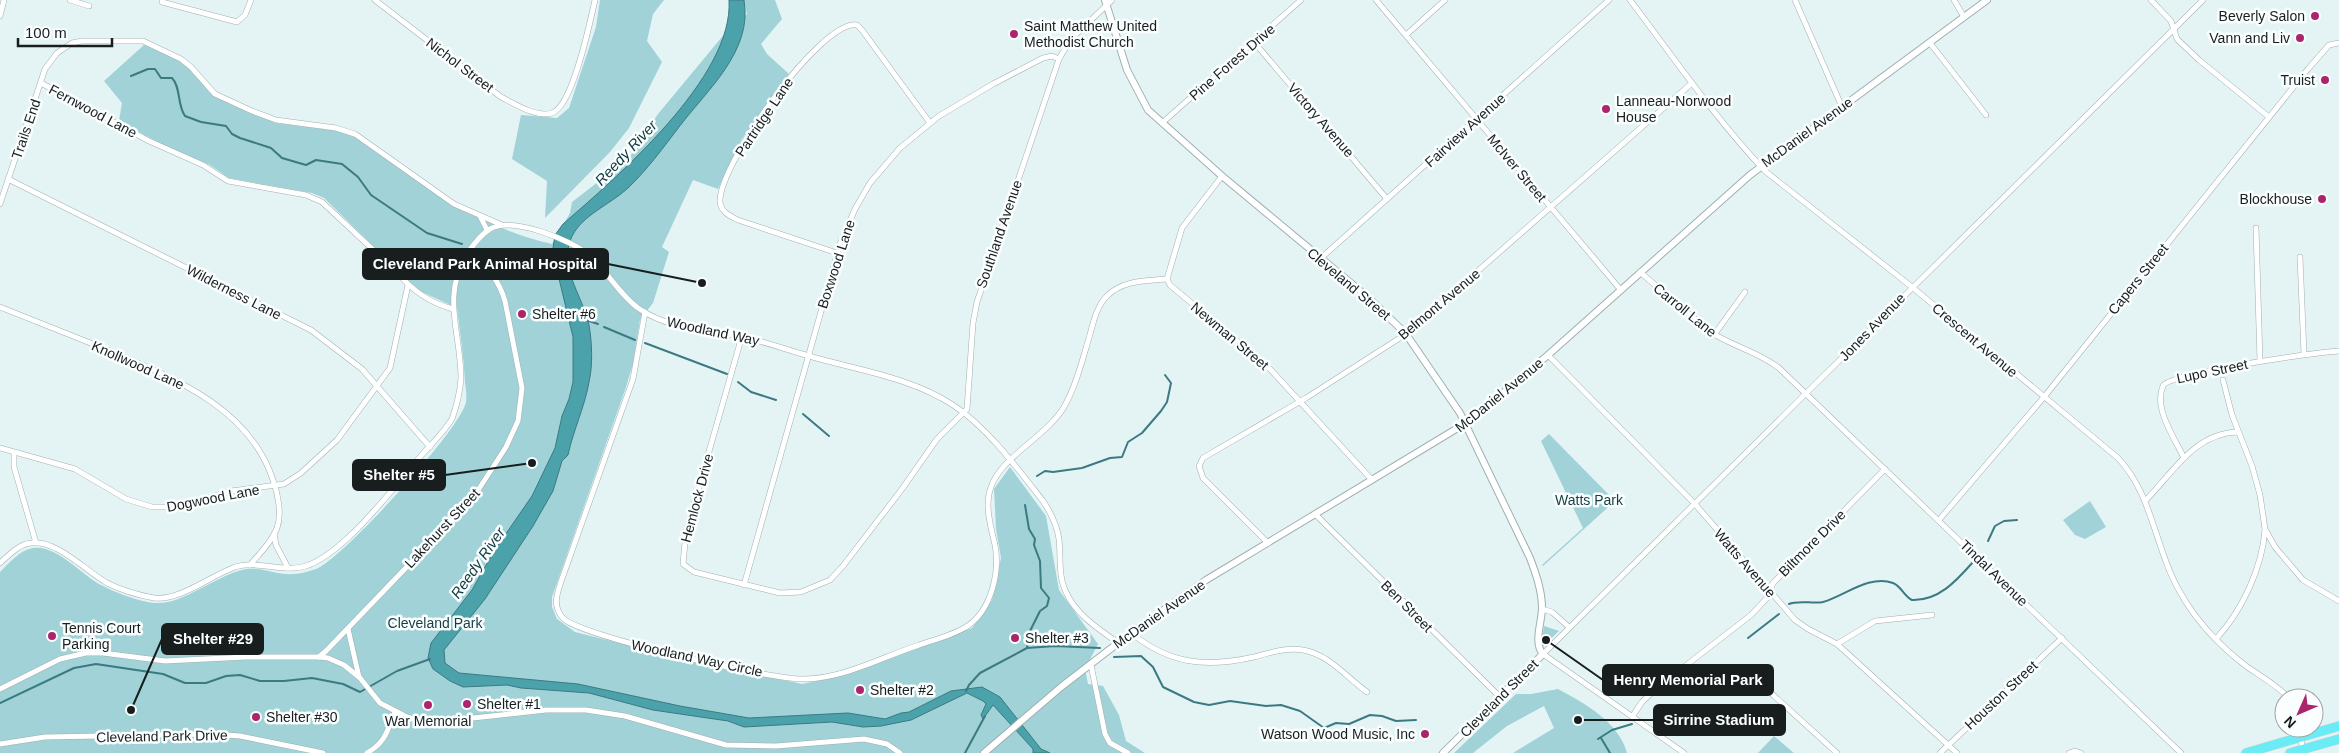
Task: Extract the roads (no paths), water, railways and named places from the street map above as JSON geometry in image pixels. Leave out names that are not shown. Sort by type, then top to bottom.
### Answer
[{"type":"main road","points":[[2324,728],[2339,726]]},
{"type":"main road","points":[[2246,753],[2284,738]]},
{"type":"main road","points":[[2290,753],[2339,739]]},
{"type":"street","points":[[0,16],[4,0]]},
{"type":"street","points":[[70,0],[89,6]]},
{"type":"street","points":[[162,2],[237,22],[245,15],[251,0]]},
{"type":"street","name":"Nichol Street","points":[[375,0],[501,97],[534,112],[546,114],[563,104],[581,59],[595,0]]},
{"type":"street","name":"Pine Forest Drive","points":[[1162,123],[1301,0]]},
{"type":"street","name":"McIver Street","points":[[1376,0],[1620,289]]},
{"type":"street","points":[[1406,35],[1445,0]]},
{"type":"street","name":"Fairview Avenue","points":[[1320,259],[1609,0]]},
{"type":"street","name":"Crescent Avenue","points":[[1630,0],[1692,83],[1760,166],[1912,287],[2118,458],[2134,478],[2145,501],[2180,592],[2216,639],[2237,659],[2276,688]]},
{"type":"street","points":[[1795,0],[1842,107]]},
{"type":"street","points":[[1954,0],[1964,16]]},
{"type":"street","name":"McDaniel Avenue","points":[[984,753],[1131,632],[1206,580],[1466,423],[1548,356],[1620,289],[1760,166],[1987,0]]},
{"type":"street","points":[[2151,0],[2171,21],[2177,39],[2213,74],[2269,117]]},
{"type":"street","name":"Jones Avenue","points":[[1543,654],[2203,0]]},
{"type":"street","points":[[1059,59],[1070,40],[1108,2]]},
{"type":"street","name":"Cleveland Street","points":[[1108,2],[1127,70],[1148,110],[1222,176],[1370,299],[1406,334],[1466,423],[1530,558],[1540,590],[1542,609],[1538,646],[1543,654],[1443,753]]},
{"type":"street","name":"Partridge Lane","points":[[837,253],[738,220],[730,216],[721,207],[720,196],[731,169],[773,98],[792,74],[833,35],[847,26],[857,25],[930,123]]},
{"type":"street","name":"Fernwood Lane","points":[[453,309],[435,303],[408,285],[398,273],[322,202],[306,195],[228,180],[203,165],[162,148],[41,83],[50,61],[65,46],[72,43],[93,40],[150,43],[191,67],[209,89],[223,98],[276,120],[336,128],[355,134],[454,204],[502,225]]},
{"type":"street","name":"Victory Avenue","points":[[1254,42],[1387,199]]},
{"type":"street","points":[[1930,43],[1986,115]]},
{"type":"street","name":"Capers Street","points":[[1939,520],[2044,397],[2329,44],[2339,43]]},
{"type":"street","name":"Boxwood Lane","points":[[744,585],[837,253],[854,209],[870,182],[900,148],[930,123],[1033,63],[1050,56],[1059,59]]},
{"type":"street","name":"Southland Avenue","points":[[964,414],[968,404],[976,302],[1059,59]]},
{"type":"street","name":"Trails End","points":[[0,204],[41,83]]},
{"type":"street","name":"Belmont Avenue","points":[[1268,543],[1203,478],[1199,466],[1206,455],[1406,334],[1551,209],[1692,83]]},
{"type":"street","points":[[1167,279],[1182,228],[1222,176]]},
{"type":"street","name":"Wilderness Lane","points":[[8,179],[311,330],[349,358],[378,386],[430,447]]},
{"type":"street","points":[[0,563],[22,546],[36,542],[46,544],[114,586],[138,595],[155,598],[172,596],[237,566],[250,565],[288,568],[306,566],[330,553],[368,518],[452,419],[459,399],[460,360],[453,309],[455,281],[462,262],[487,230],[480,215]]},
{"type":"street","name":"Woodland Way","points":[[487,230],[502,225],[522,226],[575,247],[587,254],[626,297],[645,312],[676,325],[742,336],[915,385],[941,398],[964,414],[1010,461],[1052,514],[1058,532],[1062,581],[1069,600],[1087,619],[1118,643]]},
{"type":"street","points":[[2256,228],[2260,361]]},
{"type":"street","name":"Lakehurst Street","points":[[319,658],[472,498],[506,447],[518,421],[522,388],[502,290],[491,271],[470,250]]},
{"type":"street","points":[[2300,257],[2304,354]]},
{"type":"street","name":"Carroll Lane","points":[[1640,272],[1682,310],[1714,335],[1768,359],[1806,394]]},
{"type":"street","name":"Newman Street","points":[[1167,279],[1170,285],[1270,369],[1372,480]]},
{"type":"street","name":"Woodland Way Circle","points":[[645,312],[633,379],[556,598],[555,602],[559,614],[566,622],[578,628],[611,639],[763,673],[805,679],[824,677],[864,666],[960,630],[977,618],[990,594],[996,561],[988,505],[989,491],[993,480],[1010,461],[1052,423],[1064,407],[1080,366],[1097,312],[1106,297],[1121,286],[1167,279]]},
{"type":"street","name":"Dogwood Lane","points":[[0,448],[75,469],[126,499],[158,508],[191,504],[231,492],[275,487],[290,482],[326,452],[378,386],[393,360],[408,285]]},
{"type":"street","points":[[1714,335],[1745,292]]},
{"type":"street","name":"Knollwood Lane","points":[[0,307],[166,375],[225,412],[244,431],[269,468],[275,487],[279,511],[278,527],[250,565]]},
{"type":"street","name":"Hemlock Drive","points":[[742,336],[686,532],[683,564],[694,572],[744,585],[790,593],[818,586],[830,580],[844,566],[937,439],[947,427],[964,414]]},
{"type":"street","name":"Lupo Street","points":[[2184,458],[2161,406],[2162,387],[2165,383],[2186,376],[2260,361],[2339,351]]},
{"type":"street","name":"Watts Avenue","points":[[1548,356],[1695,504],[1801,625],[1837,644],[1956,753]]},
{"type":"street","points":[[2216,639],[2256,574],[2263,554],[2265,529],[2260,495],[2252,466],[2238,432],[2223,380]]},
{"type":"street","name":"Tindal Avenue","points":[[1806,394],[2180,753]]},
{"type":"street","points":[[2145,501],[2203,440],[2220,434],[2238,432]]},
{"type":"street","points":[[14,453],[14,467],[36,542]]},
{"type":"street","name":"Biltmore Drive","points":[[1632,717],[1642,702],[1658,687],[1741,623],[1767,598],[1773,583],[1885,469]]},
{"type":"street","name":"Ben Street","points":[[1315,514],[1500,697]]},
{"type":"street","points":[[2265,529],[2279,554],[2297,574],[2311,586],[2339,601]]},
{"type":"street","points":[[274,534],[276,545],[288,568]]},
{"type":"street","points":[[1542,609],[1552,612],[1570,627]]},
{"type":"street","points":[[1837,644],[1875,621],[1932,615]]},
{"type":"street","points":[[348,629],[362,680],[369,692],[380,703],[395,712],[415,720],[434,721],[546,710],[586,710],[625,716],[726,745],[776,746],[864,740],[887,744],[900,753]]},
{"type":"street","points":[[1131,632],[1148,645],[1171,658],[1193,662],[1224,662],[1282,650],[1309,652],[1326,659],[1367,692]]},
{"type":"street","name":"Houston Street","points":[[1940,753],[2062,638]]},
{"type":"street","points":[[0,689],[60,659],[86,653],[103,653],[165,661],[246,657],[328,658],[344,665],[362,680]]},
{"type":"street","points":[[1543,654],[1684,753]]},
{"type":"street","points":[[1091,665],[1105,734],[1110,743],[1128,753]]},
{"type":"street","points":[[1772,694],[1837,753]]},
{"type":"street","points":[[367,753],[383,741],[395,712]]},
{"type":"street","name":"Cleveland Park Drive","points":[[0,744],[45,737],[212,734],[240,736],[323,753]]},
{"type":"street","points":[[2300,738],[2303,749]]},
{"type":"street","points":[[989,753],[992,746]]},
{"type":"waterway","points":[[131,76],[148,69],[155,69],[161,78],[172,78],[175,82],[185,116],[201,122],[226,126],[232,134],[271,148],[282,158],[306,165],[316,160],[342,164],[358,177],[371,195],[427,233],[462,244]]},
{"type":"waterway","points":[[483,250],[505,260]]},
{"type":"waterway","points":[[586,320],[598,324]]},
{"type":"waterway","points":[[604,327],[635,340]]},
{"type":"waterway","points":[[645,343],[727,374]]},
{"type":"waterway","points":[[1037,476],[1045,471],[1053,472],[1082,468],[1110,458],[1122,457],[1128,442],[1142,433],[1167,402],[1171,383],[1165,375]]},
{"type":"waterway","points":[[738,382],[751,392],[776,400]]},
{"type":"waterway","points":[[803,414],[829,436]]},
{"type":"waterway","points":[[1025,505],[1029,529],[1035,539],[1034,545],[1040,561],[1041,588],[1049,598],[1047,606],[1040,611],[1030,631],[1027,648]]},
{"type":"waterway","points":[[1988,541],[1995,526],[2004,521],[2017,520]]},
{"type":"waterway","points":[[1789,604],[1796,602],[1823,602],[1866,583],[1875,581],[1896,584],[1912,600],[1931,597],[1947,588],[1973,562]]},
{"type":"waterway","points":[[1748,638],[1779,614]]},
{"type":"waterway","points":[[966,691],[980,673],[1027,648],[1055,646],[1100,648]]},
{"type":"waterway","points":[[1114,657],[1141,656],[1153,667],[1163,687],[1194,702],[1209,705],[1230,701],[1266,706],[1281,705],[1300,711],[1324,728],[1336,723],[1349,724],[1370,715],[1382,716],[1396,721],[1416,720]]},
{"type":"waterway","points":[[0,703],[74,668],[96,664],[163,674],[185,683],[206,683],[226,676],[240,675],[260,681],[312,678],[343,684],[360,692],[397,671],[430,659]]},
{"type":"waterway","points":[[965,753],[985,716]]},
{"type":"waterway","points":[[1598,739],[1612,730],[1632,724]]},
{"type":"waterway","points":[[1601,738],[1610,753]]},
{"type":"place","name":"Beverly Salon","points":[[2315,16]]},
{"type":"place","name":"Saint Matthew United Methodist Church","points":[[1014,34]]},
{"type":"place","name":"Vann and Liv","points":[[2300,38]]},
{"type":"place","name":"Truist","points":[[2325,80]]},
{"type":"place","name":"Lanneau-Norwood House","points":[[1606,109]]},
{"type":"place","name":"Blockhouse","points":[[2322,199]]},
{"type":"place","name":"Cleveland Park Animal Hospital","points":[[702,283]]},
{"type":"place","name":"Shelter #6","points":[[522,314]]},
{"type":"place","name":"Shelter #5","points":[[532,463]]},
{"type":"place","name":"Tennis Court Parking","points":[[52,636]]},
{"type":"place","name":"Shelter #3","points":[[1015,638]]},
{"type":"place","name":"Henry Memorial Park","points":[[1546,640]]},
{"type":"place","name":"Shelter #2","points":[[860,690]]},
{"type":"place","name":"Shelter #1","points":[[467,704]]},
{"type":"place","name":"War Memorial","points":[[428,705]]},
{"type":"place","name":"Shelter #29","points":[[131,710]]},
{"type":"place","name":"Shelter #30","points":[[256,717]]},
{"type":"place","name":"Sirrine Stadium","points":[[1578,720]]},
{"type":"place","name":"Watson Wood Music, Inc","points":[[1425,734]]},
{"type":"water label","name":"Reedy River","points":[[626,153]]},
{"type":"water label","name":"Reedy River","points":[[478,563]]},
{"type":"park label","name":"Watts Park","points":[[1589,500]]},
{"type":"park label","name":"Cleveland Park","points":[[435,623]]}]
